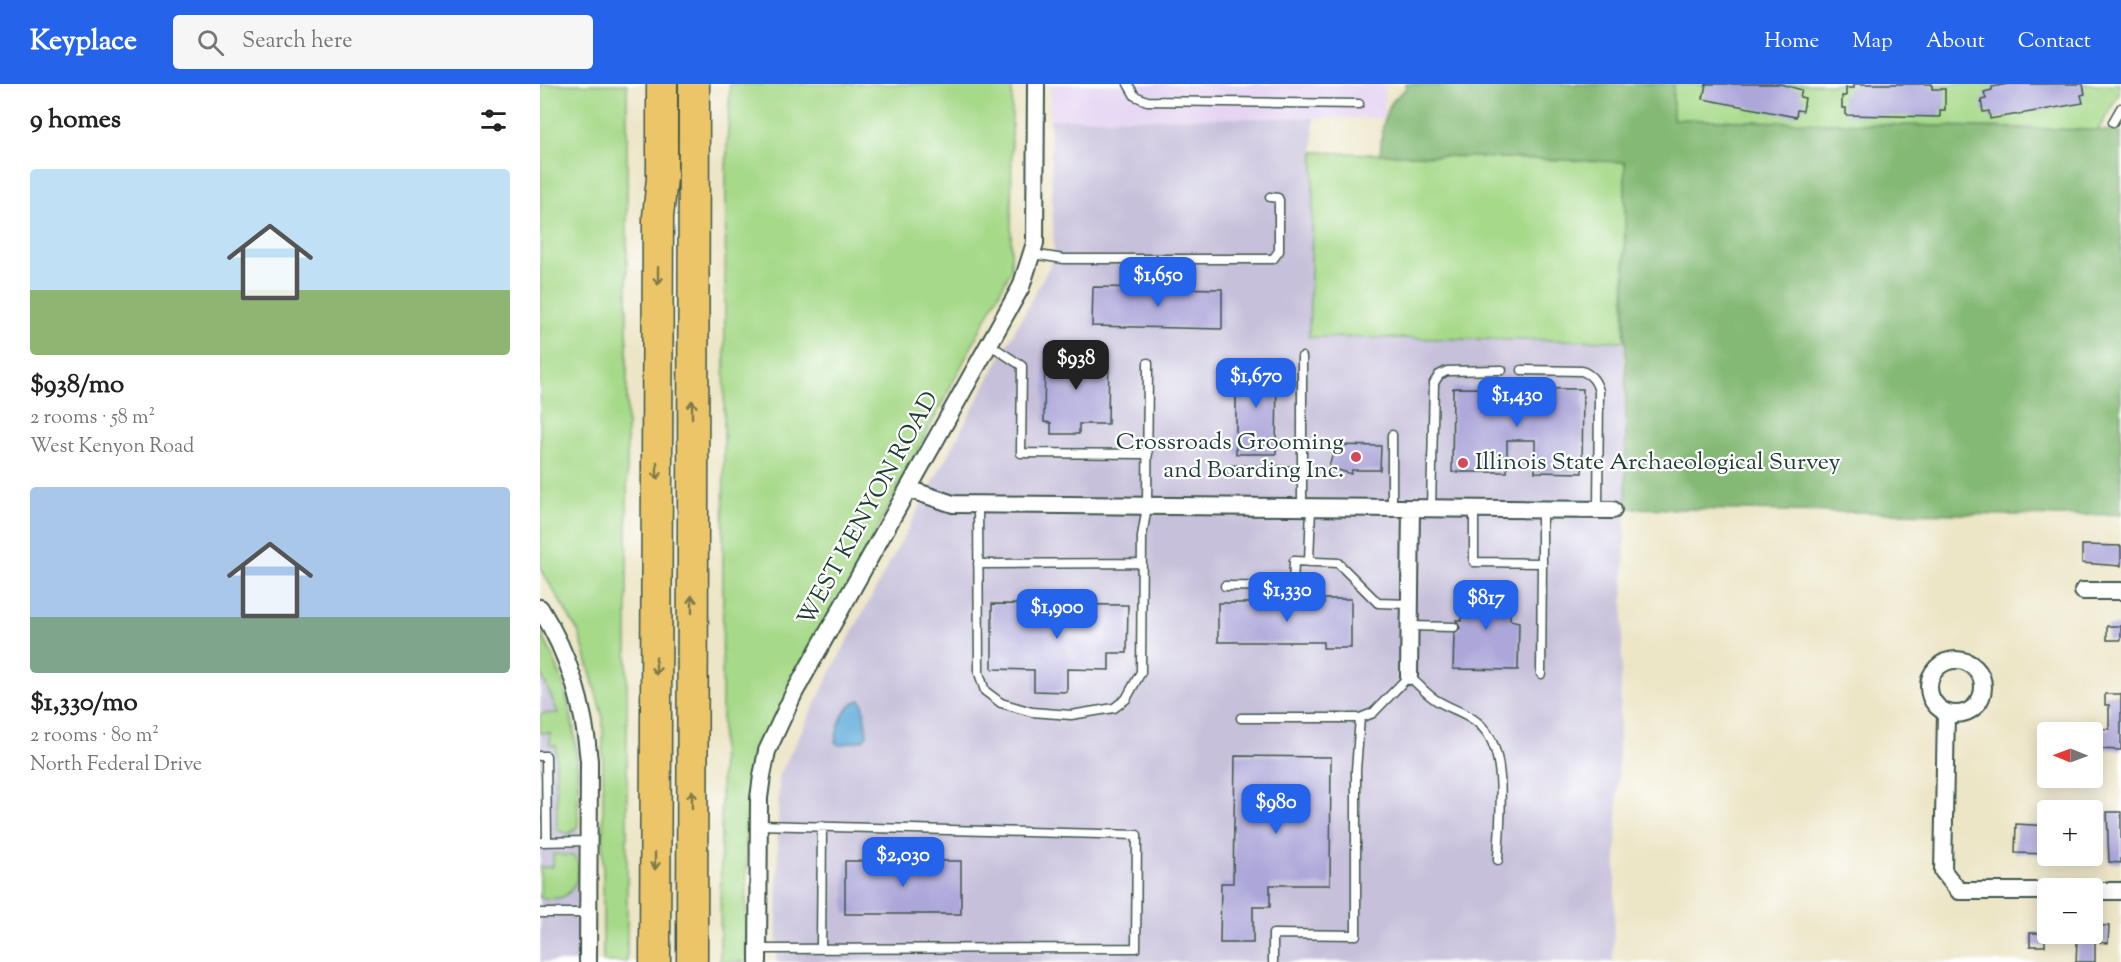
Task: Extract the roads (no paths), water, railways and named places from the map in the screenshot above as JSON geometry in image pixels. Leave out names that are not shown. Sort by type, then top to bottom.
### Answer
[{"type":"highway","points":[[649,84],[651,184],[658,217]]},
{"type":"highway","points":[[655,962],[658,217],[662,178],[662,84]]},
{"type":"highway","points":[[692,962],[694,84]]},
{"type":"highway","points":[[693,329],[706,166],[709,84]]},
{"type":"street","name":"WEST KENYON ROAD","points":[[758,955],[759,825],[762,776],[777,726],[1021,287],[1032,254],[1035,216],[1036,84]]},
{"type":"street","points":[[908,489],[937,501],[978,504],[1606,510]]},
{"type":"street","points":[[1408,676],[1412,508]]},
{"type":"street","points":[[2083,591],[2121,591]]},
{"type":"street","points":[[540,608],[558,641],[580,700],[589,761],[588,962]]},
{"type":"street","points":[[1946,712],[1943,872],[1959,891],[2037,891]]},
{"type":"street","points":[[2103,891],[2121,891]]},
{"type":"lane","points":[[1128,84],[1135,96],[1146,101],[1359,104]]},
{"type":"lane","points":[[2113,123],[2121,108]]},
{"type":"lane","points":[[1032,254],[1064,259],[1272,259],[1279,251],[1279,200],[1270,197]]},
{"type":"lane","points":[[989,344],[1022,366],[1022,453],[1148,454]]},
{"type":"lane","points":[[1302,357],[1302,471],[1309,562]]},
{"type":"lane","points":[[978,504],[979,673],[985,691],[1001,703],[1022,709],[1071,715],[1114,708],[1126,699],[1141,672],[1142,537],[1148,506],[1148,363]]},
{"type":"lane","points":[[1431,508],[1434,383],[1439,375],[1447,371],[1502,370]]},
{"type":"lane","points":[[1522,370],[1582,371],[1590,374],[1596,383],[1599,391],[1606,510]]},
{"type":"lane","points":[[1392,435],[1392,508]]},
{"type":"lane","points":[[1231,470],[1302,471]]},
{"type":"lane","points":[[1474,509],[1474,562],[1542,563]]},
{"type":"lane","points":[[1541,674],[1542,509]]},
{"type":"lane","points":[[1225,586],[1293,587],[1294,561],[1338,563],[1378,603],[1409,604]]},
{"type":"lane","points":[[978,564],[1142,563]]},
{"type":"lane","points":[[1409,626],[1454,627]]},
{"type":"lane","points":[[1241,718],[1360,718],[1373,713],[1408,676],[1437,700],[1465,714],[1485,729],[1497,752],[1500,783],[1498,860]]},
{"type":"lane","points":[[1273,962],[1273,934],[1356,935],[1356,770],[1360,718]]},
{"type":"lane","points":[[540,756],[546,756],[544,842],[589,841]]},
{"type":"lane","points":[[758,955],[821,949],[1136,948],[1137,835],[759,825]]},
{"type":"lane","points":[[821,949],[822,826]]},
{"type":"lane","points":[[540,913],[588,913]]},
{"type":"water","points":[[860,700],[863,704],[867,735],[863,740],[839,745],[835,742],[842,717],[849,707]]},
{"type":"place","name":"Crossroads Grooming and Boarding Inc.","points":[[1356,457]]},
{"type":"place","name":"Illinois State Archaeological Survey","points":[[1463,463]]}]
